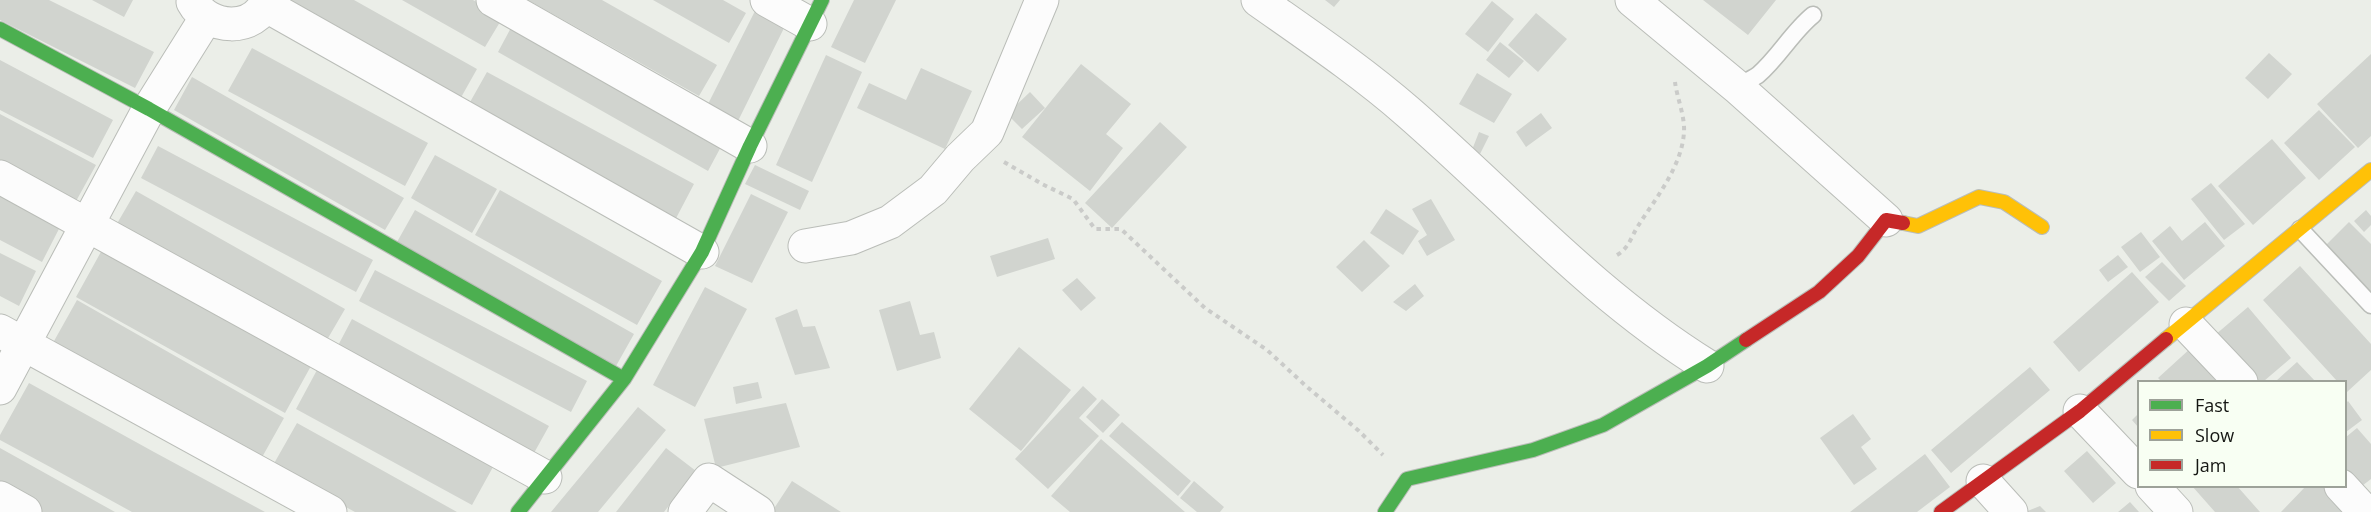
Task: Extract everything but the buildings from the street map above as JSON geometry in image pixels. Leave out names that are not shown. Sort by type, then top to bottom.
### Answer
[{"type":"street","points":[[493,0],[750,146]]},
{"type":"street","points":[[518,512],[624,379],[702,252],[750,146],[816,12],[767,0]]},
{"type":"street","points":[[805,246],[851,238],[890,222],[933,190],[960,158],[987,132],[1042,0]]},
{"type":"street","points":[[1258,0],[1342,59],[1408,112],[1569,262],[1674,345],[1707,366]]},
{"type":"street","points":[[1632,0],[1737,87],[1886,219],[1918,226],[1979,197],[2004,201],[2043,227]]},
{"type":"street","points":[[0,388],[12,338],[88,224],[199,9],[222,24],[238,24],[254,18],[266,3],[702,252]]},
{"type":"street","points":[[0,29],[149,109],[624,379]]},
{"type":"street","points":[[1941,512],[2080,411],[2371,170]]},
{"type":"street","points":[[0,177],[545,477]]},
{"type":"street","points":[[1385,512],[1407,479],[1533,450],[1603,425],[1707,366],[1819,292],[1858,256],[1886,219]]},
{"type":"street","points":[[2186,324],[2240,380]]},
{"type":"street","points":[[12,338],[330,512]]},
{"type":"street","points":[[2080,411],[2137,470]]},
{"type":"street","points":[[685,512],[709,480],[758,512]]},
{"type":"street","points":[[1983,481],[2011,512]]},
{"type":"street","points":[[2154,488],[2176,512]]},
{"type":"street","points":[[2343,488],[2365,512]]},
{"type":"street","points":[[0,498],[25,512]]},
{"type":"lane","points":[[1737,87],[1761,71],[1813,15]]},
{"type":"lane","points":[[2300,229],[2371,305]]},
{"type":"path","points":[[1569,262],[1614,257],[1626,249],[1636,229],[1667,184],[1684,131],[1669,29]]},
{"type":"path","points":[[987,132],[994,156],[1073,199],[1095,229],[1121,229],[1204,308],[1267,350],[1359,431],[1407,479]]},
{"type":"traffic: fast","points":[[518,512],[624,379],[702,252],[750,146],[822,0]]},
{"type":"traffic: fast","points":[[0,29],[149,109],[624,379]]},
{"type":"traffic: fast","points":[[1385,512],[1407,479],[1533,450],[1603,425],[1707,366],[1746,340]]},
{"type":"traffic: slow","points":[[2166,339],[2371,170]]},
{"type":"traffic: slow","points":[[1903,223],[1918,226],[1979,197],[2004,202],[2042,227]]},
{"type":"traffic: jam","points":[[1746,340],[1819,292],[1858,256],[1886,220],[1903,223]]},
{"type":"traffic: jam","points":[[1941,512],[2080,411],[2166,339]]}]
